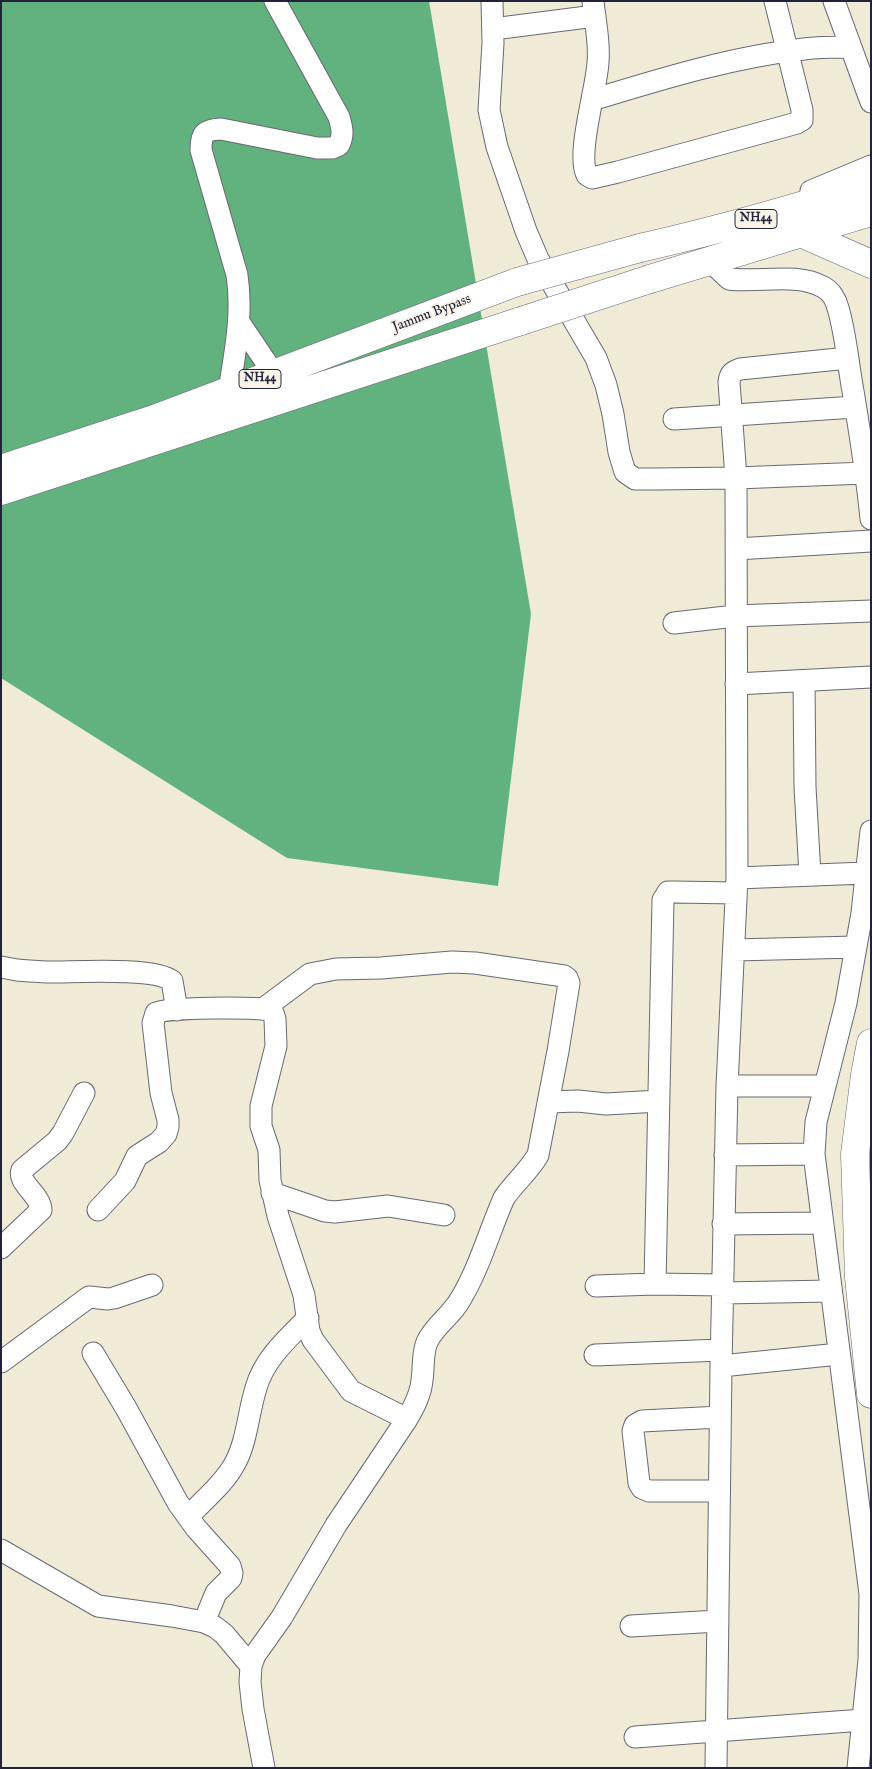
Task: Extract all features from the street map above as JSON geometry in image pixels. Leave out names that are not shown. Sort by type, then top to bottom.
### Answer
[{"type":"main road","name":"Jammu Bypass","points":[[1,469],[154,419],[517,282],[640,248],[760,218],[871,184]]},
{"type":"main road","name":"NH44","points":[[1,491],[650,279],[871,212]]},
{"type":"main road","points":[[803,234],[871,264]]},
{"type":"main road","points":[[871,1043],[855,1154],[859,1277],[871,1394]]},
{"type":"street","points":[[229,390],[239,322],[240,304],[237,276],[201,150],[201,140],[205,132],[221,129],[317,148],[332,148],[339,145],[343,130],[339,117],[275,1]]},
{"type":"street","points":[[492,1],[490,110],[497,147],[538,259],[596,358],[606,384],[619,452],[625,472],[635,478],[656,479],[866,473]]},
{"type":"street","points":[[492,29],[594,9],[598,64],[588,120],[584,164],[584,170],[592,178],[797,123],[803,116],[775,1]]},
{"type":"street","points":[[834,1],[871,102]]},
{"type":"street","points":[[592,100],[739,60],[788,51],[850,47]]},
{"type":"street","points":[[760,218],[799,196],[871,166]]},
{"type":"street","points":[[710,261],[729,278],[794,280],[815,283],[826,288],[834,298],[838,308],[848,358],[866,473],[871,519]]},
{"type":"street","points":[[239,322],[274,374]]},
{"type":"street","points":[[716,1768],[725,1155],[737,885],[736,478],[729,382],[733,371],[848,358]]},
{"type":"street","points":[[674,419],[855,407]]},
{"type":"street","points":[[736,549],[871,541]]},
{"type":"street","points":[[674,623],[735,616],[871,610]]},
{"type":"street","points":[[736,684],[871,677]]},
{"type":"street","points":[[804,681],[805,787],[810,875]]},
{"type":"street","points":[[858,1768],[869,1660],[870,1594],[814,1154],[816,1122],[846,1003],[862,913],[871,830]]},
{"type":"street","points":[[655,1284],[663,900],[668,892],[810,875],[866,873]]},
{"type":"street","points":[[734,950],[856,947]]},
{"type":"street","points":[[263,1009],[310,974],[336,969],[380,968],[452,962],[475,963],[564,976],[569,983],[553,1102],[538,1155],[504,1198],[459,1303],[432,1333],[426,1344],[422,1382],[417,1401],[407,1419],[336,1525],[282,1617],[255,1655],[251,1666],[250,1682],[264,1768]]},
{"type":"street","points":[[1,967],[17,970],[124,972],[168,977],[172,981],[177,1010]]},
{"type":"street","points":[[98,1210],[125,1181],[137,1156],[159,1142],[166,1134],[168,1120],[161,1093],[153,1023],[156,1013],[177,1010],[269,1010],[273,1013],[276,1046],[260,1114],[261,1126],[269,1150],[272,1193],[304,1295],[309,1331],[313,1340],[351,1391],[407,1419]]},
{"type":"street","points":[[727,1086],[825,1086]]},
{"type":"street","points":[[1,1248],[41,1210],[41,1206],[34,1194],[22,1179],[20,1174],[22,1170],[57,1141],[84,1094]]},
{"type":"street","points":[[553,1102],[578,1101],[606,1104],[659,1101]]},
{"type":"street","points":[[725,1155],[814,1154]]},
{"type":"street","points":[[272,1193],[325,1211],[335,1212],[388,1206],[444,1215]]},
{"type":"street","points":[[724,1224],[822,1223]]},
{"type":"street","points":[[596,1286],[655,1284],[723,1289],[831,1291]]},
{"type":"street","points":[[1,1362],[89,1297],[114,1298],[152,1285]]},
{"type":"street","points":[[188,1516],[226,1477],[235,1465],[256,1386],[269,1360],[308,1318]]},
{"type":"street","points":[[93,1353],[126,1408],[178,1503],[196,1528],[232,1570],[231,1578],[216,1593],[204,1622]]},
{"type":"street","points":[[595,1355],[721,1358],[839,1354]]},
{"type":"street","points":[[719,1491],[649,1491],[642,1488],[639,1483],[633,1431],[635,1425],[642,1421],[720,1417]]},
{"type":"street","points":[[1,1550],[98,1606],[172,1616],[204,1622],[215,1627],[224,1634],[251,1666]]},
{"type":"street","points":[[631,1626],[718,1621]]},
{"type":"street","points":[[635,1737],[863,1720]]},
{"type":"green space","points":[[1,1],[429,1],[531,614],[498,886],[287,858],[1,678]]}]
